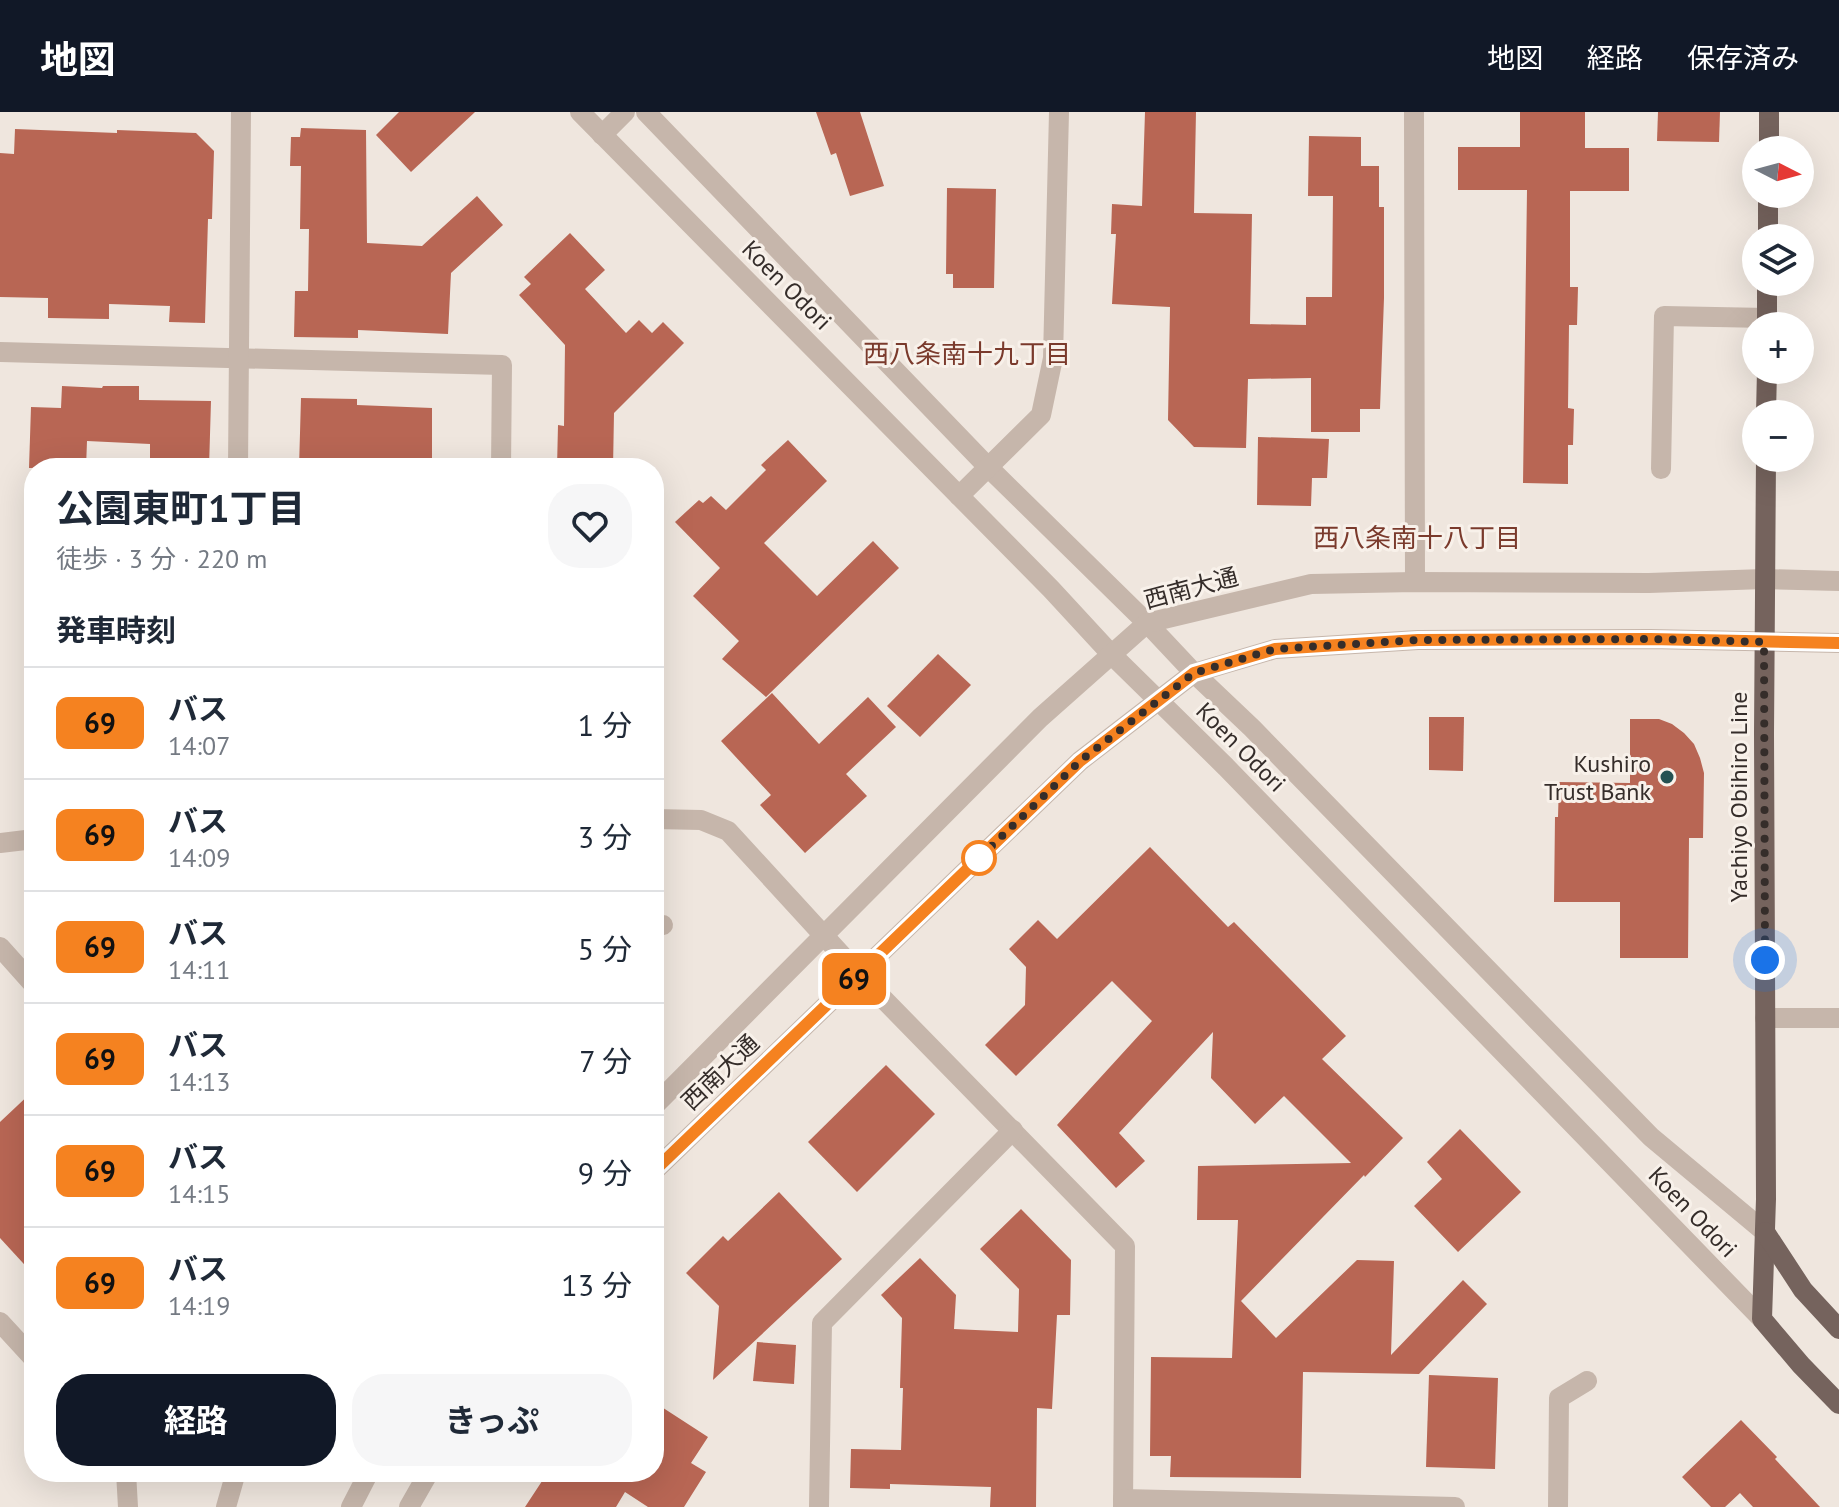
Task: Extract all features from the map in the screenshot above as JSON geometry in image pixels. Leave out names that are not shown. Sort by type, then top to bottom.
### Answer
[{"type":"main road","points":[[1769,112],[1769,136]]},
{"type":"main road","name":"Yachiyo Obihiro Line","points":[[1762,1319],[1765,1232],[1766,472]]},
{"type":"main road","points":[[1765,1232],[1803,1290],[1839,1329]]},
{"type":"main road","points":[[1762,1319],[1839,1404]]},
{"type":"street","points":[[238,458],[241,112]]},
{"type":"street","name":"Koen Odori","points":[[580,112],[1051,589],[1157,701],[1226,767],[1762,1319]]},
{"type":"street","points":[[602,135],[625,112]]},
{"type":"street","name":"Koen Odori","points":[[646,112],[988,467],[1252,728],[1651,1137],[1765,1232]]},
{"type":"street","points":[[959,496],[1041,415],[1053,358],[1059,112]]},
{"type":"street","points":[[1414,112],[1415,582]]},
{"type":"street","points":[[1661,469],[1664,316],[1742,321]]},
{"type":"street","points":[[0,352],[502,365],[501,458]]},
{"type":"street","name":"西南大通","points":[[664,1096],[1040,718],[1147,623],[1311,584],[1649,583],[1764,579],[1839,581]]},
{"type":"street","name":"西南大通","points":[[664,1161],[1080,761],[1194,673],[1275,649],[1418,640],[1650,639],[1839,643]]},
{"type":"street","points":[[664,819],[701,820],[728,831],[859,974],[1125,1246],[1123,1503],[1455,1507]]},
{"type":"street","points":[[0,843],[24,840]]},
{"type":"street","points":[[0,947],[24,974]]},
{"type":"street","points":[[1765,1018],[1839,1018]]},
{"type":"street","points":[[819,1507],[822,1323],[1013,1130]]},
{"type":"street","points":[[0,1322],[24,1348]]},
{"type":"street","points":[[1558,1507],[1559,1398],[1587,1381]]},
{"type":"street","points":[[127,1482],[128,1507]]},
{"type":"street","points":[[226,1507],[233,1482]]},
{"type":"street","points":[[351,1507],[364,1482]]},
{"type":"street","points":[[409,1507],[423,1482]]},
{"type":"building","points":[[399,112],[475,112],[411,172],[376,135]]},
{"type":"building","points":[[816,112],[860,112],[884,186],[850,196],[836,153],[831,155]]},
{"type":"building","points":[[1145,112],[1196,112],[1194,213],[1252,214],[1250,324],[1306,325],[1306,297],[1332,297],[1333,196],[1308,196],[1309,136],[1361,137],[1361,166],[1379,166],[1379,207],[1384,207],[1384,298],[1380,409],[1360,409],[1360,432],[1311,432],[1311,378],[1248,379],[1246,448],[1194,447],[1168,420],[1170,307],[1112,304],[1116,234],[1111,234],[1112,204],[1142,206]]},
{"type":"building","points":[[1520,112],[1585,112],[1585,148],[1629,148],[1629,191],[1570,191],[1570,287],[1578,287],[1577,325],[1569,325],[1568,408],[1574,409],[1573,445],[1568,445],[1568,484],[1523,483],[1527,190],[1458,190],[1458,147],[1520,147]]},
{"type":"building","points":[[1658,112],[1720,112],[1719,142],[1657,141]]},
{"type":"building","points":[[301,128],[366,130],[367,243],[422,246],[477,196],[503,225],[451,273],[448,334],[358,330],[358,338],[294,337],[295,291],[308,291],[309,229],[300,229],[301,166],[290,166],[291,137],[300,137]]},
{"type":"building","points":[[15,129],[196,133],[214,151],[212,219],[208,219],[205,323],[169,322],[170,306],[109,304],[109,319],[48,318],[48,298],[0,297],[0,153],[14,154]]},
{"type":"building","points":[[947,188],[996,189],[994,288],[953,288],[953,274],[946,274]]},
{"type":"building","points":[[570,233],[605,270],[585,289],[626,333],[639,320],[652,333],[663,322],[684,343],[614,413],[613,458],[557,458],[558,425],[564,426],[565,345],[519,295],[531,284],[524,277]]},
{"type":"building","points":[[62,386],[139,386],[139,400],[211,401],[209,458],[150,458],[150,444],[87,441],[86,458],[29,458],[31,407],[61,408]]},
{"type":"building","points":[[301,398],[357,399],[357,405],[432,408],[432,458],[299,458]]},
{"type":"building","points":[[1258,437],[1329,439],[1327,478],[1312,478],[1311,506],[1257,505]]},
{"type":"building","points":[[788,440],[827,481],[764,543],[817,596],[873,541],[899,568],[766,697],[722,659],[739,641],[693,596],[720,568],[675,522],[699,500],[703,503],[711,496],[726,510],[766,470],[761,465]]},
{"type":"building","points":[[938,654],[971,685],[920,737],[887,706]]},
{"type":"building","points":[[772,693],[819,744],[868,697],[896,727],[846,774],[867,796],[805,853],[760,805],[771,795],[721,741]]},
{"type":"building","points":[[1429,717],[1464,717],[1463,771],[1429,770]]},
{"type":"building","points":[[1630,719],[1659,719],[1672,724],[1694,744],[1704,773],[1703,838],[1689,838],[1688,958],[1620,958],[1620,902],[1554,902],[1555,817],[1558,817],[1559,782],[1630,783]]},
{"type":"building","points":[[1150,847],[1228,927],[1234,922],[1346,1036],[1322,1059],[1403,1138],[1241,1301],[1276,1338],[1357,1260],[1394,1261],[1391,1355],[1463,1280],[1487,1304],[1419,1374],[1303,1372],[1301,1478],[1170,1477],[1171,1456],[1150,1456],[1151,1357],[1232,1358],[1238,1220],[1197,1220],[1198,1166],[1351,1163],[1284,1096],[1255,1124],[1211,1078],[1213,1032],[1119,1133],[1145,1161],[1116,1188],[1057,1125],[1152,1021],[1112,981],[1016,1076],[985,1045],[1025,1005],[1026,967],[1009,949],[1038,920],[1057,939]]},
{"type":"building","points":[[886,1065],[935,1114],[857,1192],[808,1142]]},
{"type":"building","points":[[24,1099],[24,1264],[0,1238],[0,1122]]},
{"type":"building","points":[[1460,1129],[1521,1192],[1458,1252],[1414,1206],[1442,1179],[1427,1162]]},
{"type":"building","points":[[779,1192],[842,1259],[713,1380],[719,1306],[686,1273],[723,1236],[728,1241]]},
{"type":"building","points":[[1021,1209],[1071,1260],[1070,1315],[1057,1315],[1052,1409],[1037,1408],[1036,1507],[990,1507],[991,1487],[890,1484],[890,1489],[850,1488],[851,1449],[901,1450],[902,1318],[881,1295],[920,1258],[956,1295],[954,1329],[1018,1332],[1019,1289],[980,1249]]},
{"type":"building","points":[[757,1342],[796,1345],[794,1384],[753,1381]]},
{"type":"building","points":[[1429,1375],[1498,1378],[1495,1469],[1426,1467]]},
{"type":"building","points":[[664,1408],[708,1437],[691,1463],[706,1472],[684,1507],[648,1507],[625,1492],[616,1507],[525,1507],[541,1482],[664,1482]]},
{"type":"building","points":[[1741,1420],[1820,1507],[1753,1507],[1740,1493],[1725,1507],[1711,1507],[1682,1477]]},
{"type":"bus line","name":"69","points":[[664,1161],[1080,761],[1194,673],[1275,649],[1418,640],[1650,639],[1839,643]]},
{"type":"place","name":"Kushiro Trust Bank","points":[[1667,777]]},
{"type":"district","name":"西八条南十九丁目","points":[[967,353]]},
{"type":"district","name":"西八条南十八丁目","points":[[1417,537]]},
{"type":"route","points":[[979,858],[970,867],[1080,761],[1194,673],[1275,649],[1418,640],[1764,642],[1765,960]]}]
